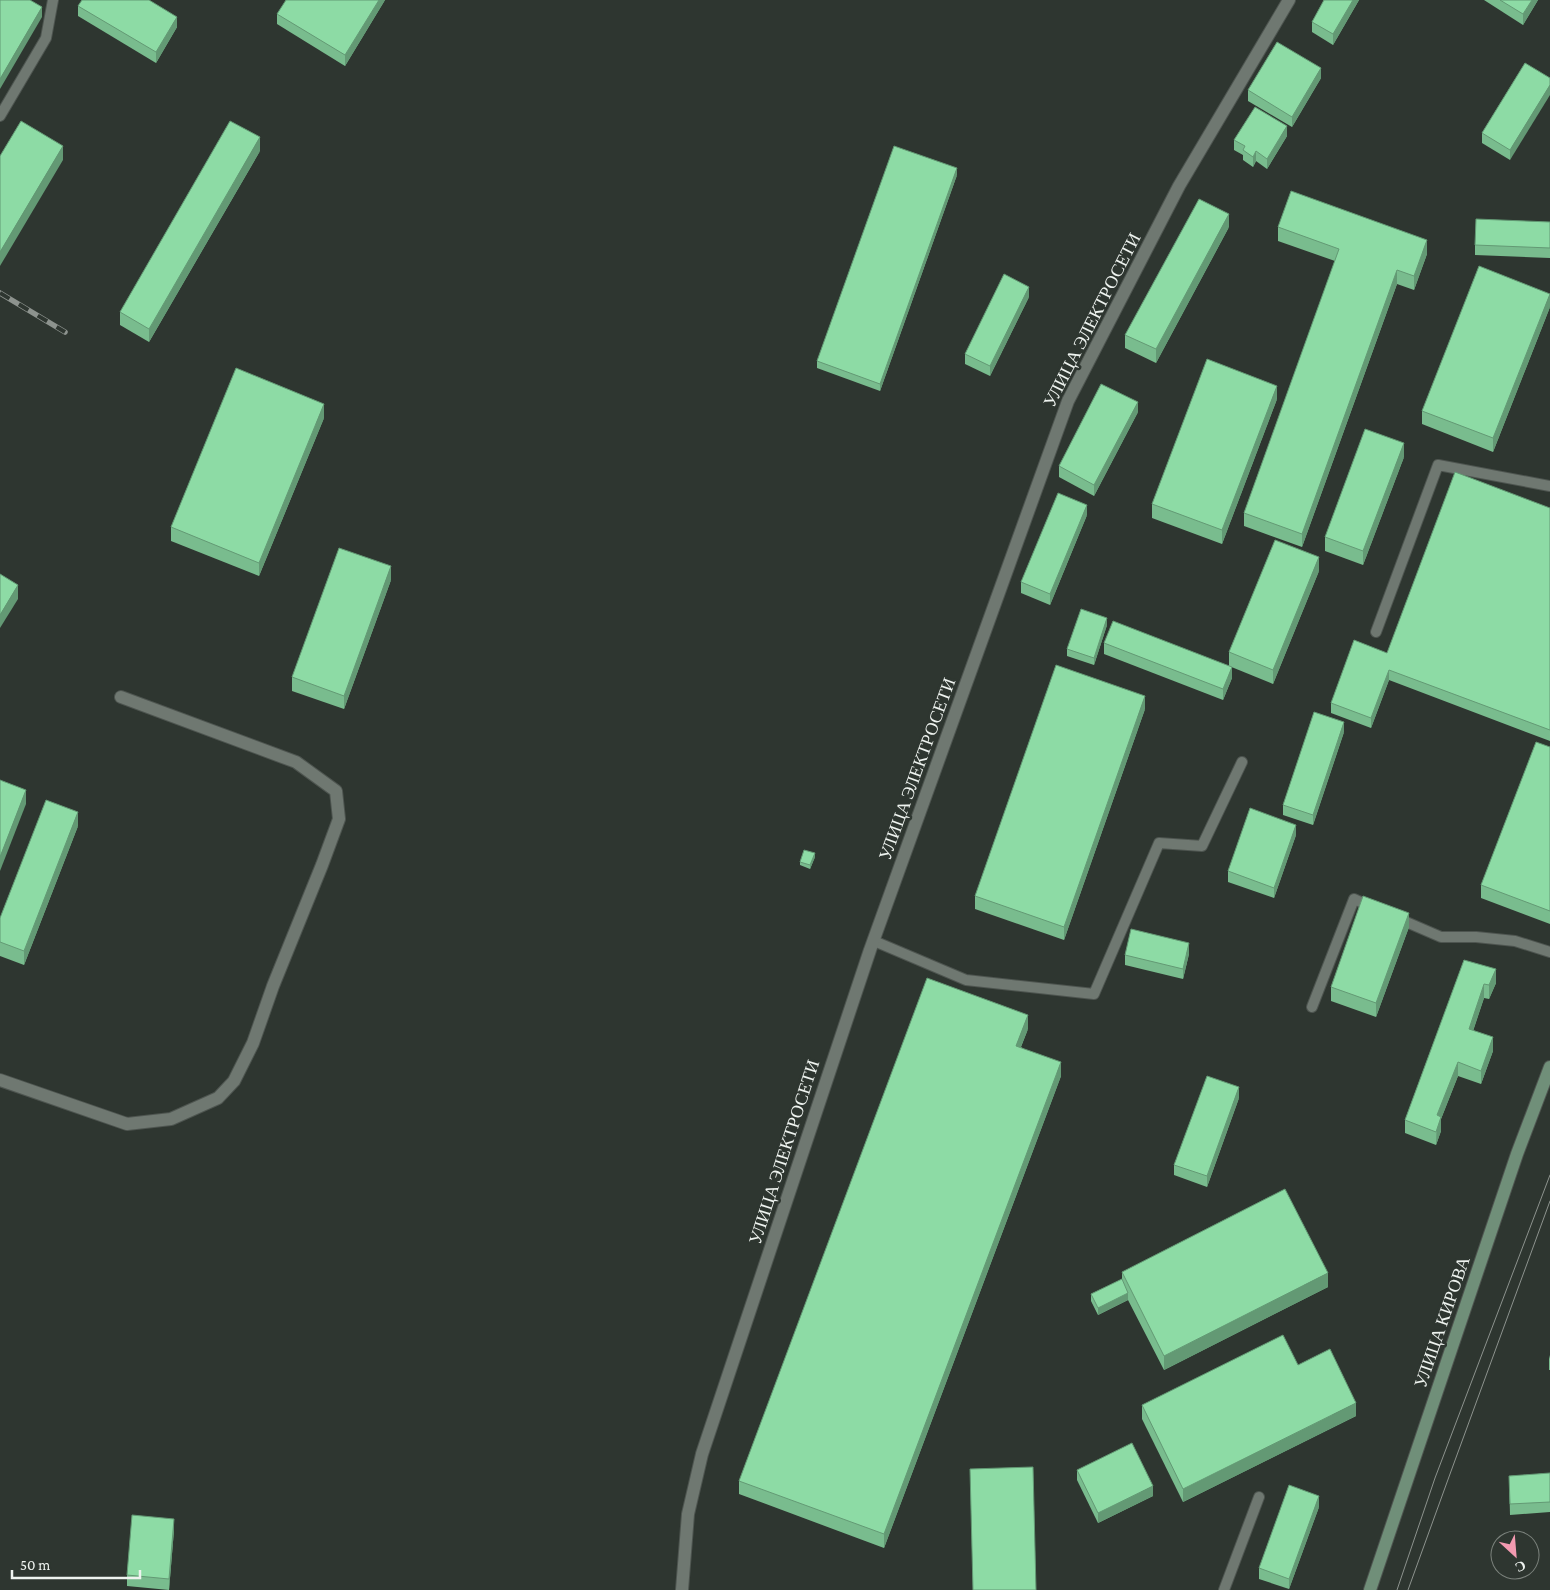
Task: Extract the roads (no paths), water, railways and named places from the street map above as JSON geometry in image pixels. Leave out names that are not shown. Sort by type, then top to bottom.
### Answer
[{"type":"main road","name":"УЛИЦА КИРОВА","points":[[1370,1590],[1517,1154],[1550,1067]]},
{"type":"street","name":"УЛИЦА ЭЛЕКТРОСЕТИ","points":[[682,1590],[688,1514],[702,1454],[874,941],[1068,401],[1179,186],[1289,0]]},
{"type":"street","points":[[0,1080],[127,1124],[171,1119],[218,1098],[234,1081],[253,1043],[273,986],[339,819],[336,791],[296,762],[232,740],[120,697]]},
{"type":"lane","points":[[0,116],[46,38],[53,0]]},
{"type":"lane","points":[[1376,632],[1438,466],[1550,486]]},
{"type":"lane","points":[[874,941],[966,980],[1094,994],[1159,843],[1202,846],[1242,762]]},
{"type":"lane","points":[[1312,1007],[1354,899],[1441,937],[1476,937],[1515,941],[1550,952]]},
{"type":"lane","points":[[1224,1590],[1259,1497]]},
{"type":"tram line","points":[[1397,1590],[1435,1478],[1550,1175]]},
{"type":"tram line","points":[[1408,1590],[1550,1201]]},
{"type":"railway","points":[[0,293],[65,332]]}]
